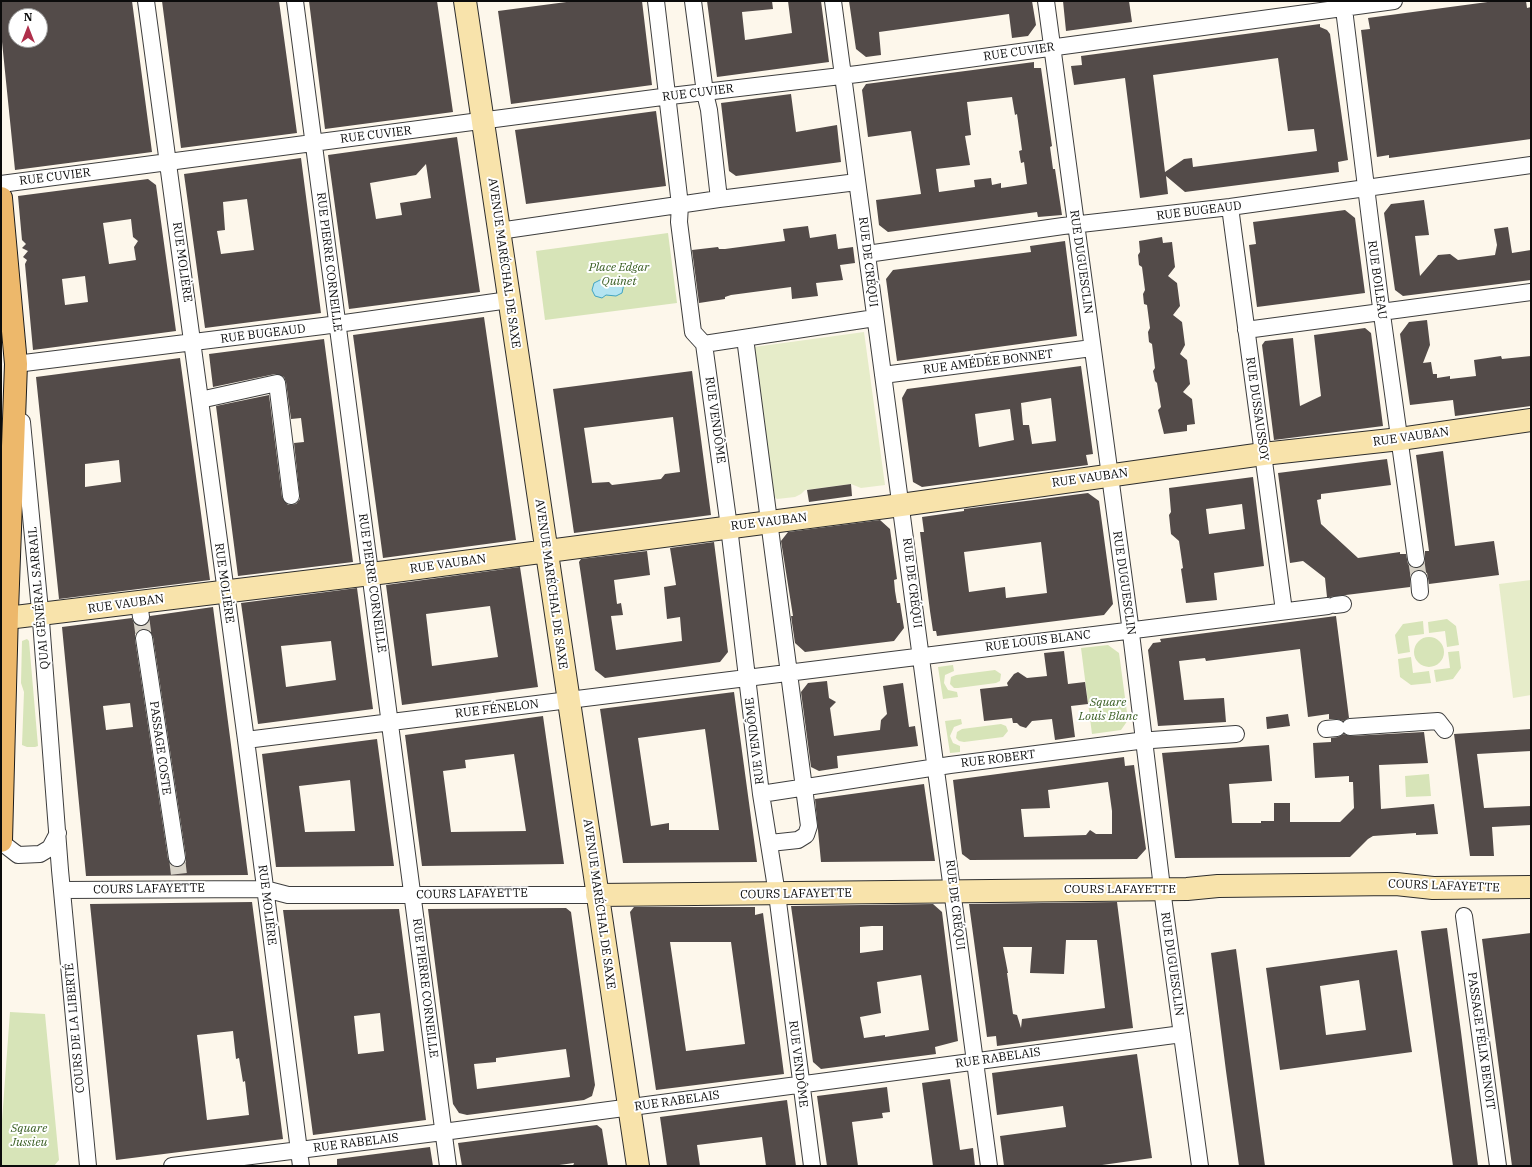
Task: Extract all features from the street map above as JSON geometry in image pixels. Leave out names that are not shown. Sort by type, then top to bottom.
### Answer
[{"type":"main road","name":"QUAI GÉNÉRAL SARRAIL","points":[[1,198],[16,364],[1,842]]},
{"type":"street","name":"RUE MOLIÈRE","points":[[146,1],[246,740],[300,1158]]},
{"type":"street","name":"RUE PIERRE CORNEILLE","points":[[295,1],[370,574],[391,722],[448,1166]]},
{"type":"street","name":"AVENUE MARÉCHAL DE SAXE","points":[[465,1],[638,1166]]},
{"type":"street","name":"RUE VENDÔME","points":[[656,1],[680,205],[679,222],[693,332],[704,344],[729,527],[761,794],[777,894],[812,1166]]},
{"type":"street","points":[[693,1],[720,199]]},
{"type":"street","name":"RUE DE CRÉQUI","points":[[833,1],[989,1166]]},
{"type":"street","name":"RUE DUGUESCLIN","points":[[1046,1],[1131,630],[1163,889],[1200,1166]]},
{"type":"street","name":"RUE CUVIER","points":[[1,184],[668,96],[705,93],[844,75],[1052,47],[1343,4],[1394,1]]},
{"type":"street","name":"RUE BOILEAU","points":[[1343,4],[1365,189],[1416,559]]},
{"type":"street","name":"RUE BUGEAUD","points":[[867,254],[1076,225],[1230,207],[1531,166]]},
{"type":"street","points":[[499,231],[720,199],[858,182]]},
{"type":"street","name":"RUE DUSSAUSSOY","points":[[1230,207],[1284,611]]},
{"type":"street","points":[[1246,330],[1531,292]]},
{"type":"street","name":"RUE BUGEAUD","points":[[16,364],[193,343],[509,300]]},
{"type":"street","points":[[704,344],[875,318]]},
{"type":"street","points":[[745,338],[809,826],[806,835],[798,840],[770,843]]},
{"type":"street","name":"RUE AMÉDÉE BONNET","points":[[883,375],[1092,348]]},
{"type":"street","name":"QUAI GÉNÉRAL SARRAIL","points":[[16,364],[41,615],[62,890]]},
{"type":"street","points":[[200,400],[277,383],[291,496]]},
{"type":"street","name":"RUE VAUBAN","points":[[7,618],[140,609],[225,590],[370,574],[901,505],[1263,454],[1400,439],[1531,420]]},
{"type":"street","name":"RUE LOUIS BLANC","points":[[747,679],[921,655],[1335,605]]},
{"type":"street","name":"PASSAGE COSTE","points":[[144,638],[177,858]]},
{"type":"street","name":"RUE FÉNELON","points":[[246,740],[747,679]]},
{"type":"street","points":[[1329,729],[1438,721],[1445,730]]},
{"type":"street","name":"RUE ROBERT","points":[[761,794],[936,767],[1144,740],[1236,734]]},
{"type":"street","name":"QUAI GÉNÉRAL SARRAIL","points":[[1,842],[18,855],[40,854],[50,848],[58,833]]},
{"type":"street","name":"COURS LAFAYETTE","points":[[62,890],[265,889],[288,895],[597,895],[953,892],[1396,884],[1433,888],[1531,887]]},
{"type":"street","name":"COURS DE LA LIBERTÉ","points":[[62,890],[88,1166]]},
{"type":"street","name":"PASSAGE FÉLIX BENOIT","points":[[1464,916],[1498,1166]]},
{"type":"street","name":"RUE RABELAIS","points":[[172,1166],[300,1158],[443,1132],[1182,1034]]},
{"type":"green space","name":"Place Edgar Quinet","points":[[668,233],[677,303],[545,320],[536,251]]},
{"type":"green space","points":[[864,332],[885,485],[861,488],[851,484],[805,490],[795,497],[777,499],[773,496],[754,347]]},
{"type":"green space","points":[[1531,580],[1531,695],[1513,698],[1499,584]]},
{"type":"green space","points":[[1447,619],[1456,626],[1459,645],[1447,647],[1445,631],[1429,633],[1428,622]]},
{"type":"green space","points":[[1423,621],[1424,634],[1408,636],[1410,652],[1398,654],[1395,635],[1403,624]]},
{"type":"green space","points":[[1429,637],[1440,641],[1444,652],[1440,663],[1429,667],[1418,663],[1414,652],[1418,641]]},
{"type":"green space","points":[[27,639],[29,641],[38,746],[35,747],[27,747],[22,745],[24,692],[21,683],[22,641]]},
{"type":"green space","name":"Square Louis Blanc","points":[[1108,645],[1119,653],[1128,720],[1121,730],[1092,734],[1081,648]]},
{"type":"green space","points":[[1459,651],[1461,668],[1453,679],[1436,682],[1434,670],[1450,668],[1448,652]]},
{"type":"green space","points":[[1411,657],[1413,673],[1429,671],[1431,683],[1411,685],[1400,677],[1398,659]]},
{"type":"green space","points":[[953,665],[954,671],[945,675],[944,683],[948,690],[957,692],[958,697],[943,699],[938,667]]},
{"type":"green space","points":[[995,670],[1001,674],[1000,681],[996,683],[958,688],[954,688],[950,684],[951,677],[956,675]]},
{"type":"green space","points":[[961,719],[962,724],[954,727],[950,736],[953,743],[960,746],[960,752],[950,753],[945,721]]},
{"type":"green space","points":[[1001,724],[1006,726],[1008,731],[1003,737],[964,742],[959,741],[956,738],[957,732],[962,729]]},
{"type":"green space","points":[[1429,774],[1431,796],[1406,797],[1405,776]]},
{"type":"green space","name":"Square Jussieu","points":[[10,1012],[45,1014],[59,1160],[54,1166],[1,1166],[1,1134]]},
{"type":"water","points":[[614,278],[621,280],[624,284],[622,293],[616,296],[606,295],[602,298],[595,296],[592,290],[594,283],[600,280],[610,281]]},
{"type":"building","points":[[1,1],[132,1],[152,152],[15,170],[1,32]]},
{"type":"building","points":[[162,1],[279,1],[297,133],[181,148]]},
{"type":"building","points":[[309,1],[437,1],[453,112],[325,129]]},
{"type":"building","points":[[574,1],[642,1],[652,85],[511,104],[498,11]]},
{"type":"building","points":[[707,1],[772,1],[773,9],[742,12],[745,40],[792,33],[788,1],[821,1],[829,62],[717,77]]},
{"type":"building","points":[[849,1],[1032,1],[1036,25],[1028,36],[1012,38],[1009,14],[879,32],[881,55],[866,57],[856,49]]},
{"type":"building","points":[[1063,1],[1129,1],[1132,22],[1066,31]]},
{"type":"building","points":[[1495,1],[1526,1],[1527,8],[1531,7],[1531,139],[1389,158],[1389,155],[1377,157],[1361,30],[1370,29],[1368,18]]},
{"type":"building","points":[[1320,24],[1320,27],[1327,30],[1330,34],[1348,160],[1338,162],[1339,172],[1185,192],[1166,176],[1168,194],[1140,198],[1125,78],[1074,85],[1071,66],[1082,65],[1081,56]],"holes":[[[1278,58],[1288,131],[1314,129],[1317,151],[1193,167],[1192,158],[1184,159],[1165,172],[1153,75]]]},
{"type":"building","points":[[1034,62],[1034,68],[1041,68],[1052,146],[1050,147],[1053,169],[1055,169],[1062,215],[1038,217],[1037,212],[888,232],[879,225],[876,200],[921,194],[911,131],[868,137],[862,90],[866,84]],"holes":[[[1012,97],[1015,115],[1017,114],[1022,150],[1019,151],[1021,163],[1024,162],[1027,184],[1001,188],[1001,183],[992,185],[991,178],[974,180],[975,187],[939,192],[936,169],[970,165],[965,136],[971,135],[967,102]]]},
{"type":"building","points":[[791,94],[796,132],[837,125],[841,162],[736,176],[729,171],[721,103]]},
{"type":"building","points":[[656,111],[666,186],[526,204],[515,130]]},
{"type":"building","points":[[457,137],[480,292],[349,309],[328,155]],"holes":[[[426,164],[431,198],[400,203],[402,215],[376,219],[370,183],[416,175]]]},
{"type":"building","points":[[301,158],[321,313],[205,328],[184,174]],"holes":[[[247,199],[254,250],[221,254],[217,231],[225,230],[223,202]]]},
{"type":"building","points":[[148,179],[156,185],[176,331],[33,350],[25,264],[27,260],[23,257],[28,251],[22,248],[26,244],[22,240],[18,196]],"holes":[[[131,219],[133,237],[138,241],[134,247],[136,260],[109,264],[103,223]],[[85,276],[88,302],[65,305],[62,279]]]},
{"type":"building","points":[[1424,200],[1429,235],[1415,236],[1420,276],[1438,255],[1450,254],[1458,260],[1495,255],[1497,245],[1494,229],[1508,227],[1512,253],[1531,250],[1531,280],[1403,296],[1395,290],[1384,213],[1391,204]]},
{"type":"building","points":[[1345,210],[1355,218],[1365,293],[1257,307],[1249,245],[1256,244],[1253,222]]},
{"type":"building","points":[[808,226],[810,238],[836,234],[838,249],[853,247],[855,263],[840,265],[843,280],[816,283],[818,296],[792,299],[791,287],[731,295],[725,297],[725,299],[699,303],[692,250],[718,247],[719,249],[725,249],[785,241],[783,229]]},
{"type":"building","points":[[1162,237],[1163,243],[1172,242],[1175,267],[1168,276],[1177,283],[1180,306],[1173,315],[1182,322],[1185,345],[1180,354],[1187,360],[1190,384],[1183,392],[1192,399],[1195,424],[1187,425],[1187,431],[1164,434],[1158,410],[1161,407],[1157,383],[1155,381],[1153,371],[1155,368],[1152,344],[1149,342],[1148,332],[1150,328],[1147,305],[1144,304],[1143,294],[1145,290],[1142,267],[1139,265],[1138,255],[1140,252],[1139,241]]},
{"type":"building","points":[[1065,241],[1077,336],[897,361],[886,279],[893,270],[1031,252],[1030,246]]},
{"type":"building","points":[[484,317],[516,540],[383,558],[353,335]]},
{"type":"building","points":[[1427,320],[1430,345],[1423,363],[1431,362],[1433,374],[1437,374],[1437,378],[1450,376],[1450,379],[1476,376],[1474,360],[1501,356],[1502,359],[1531,356],[1531,406],[1455,416],[1453,400],[1410,405],[1400,334],[1409,322]]},
{"type":"building","points":[[1365,328],[1371,333],[1383,426],[1274,440],[1262,345],[1265,341],[1293,338],[1300,406],[1321,396],[1314,335]]},
{"type":"building","points":[[324,339],[353,562],[238,576],[216,406],[269,395],[282,497],[288,505],[296,504],[300,499],[294,443],[304,442],[301,418],[291,419],[284,377],[275,374],[213,387],[209,354]]},
{"type":"building","points":[[180,358],[210,580],[59,599],[36,377]],"holes":[[[119,460],[121,482],[85,487],[85,464]]]},
{"type":"building","points":[[1081,366],[1093,454],[1086,455],[1088,465],[922,487],[913,482],[902,398],[907,389]],"holes":[[[1051,398],[1056,441],[1032,444],[1029,425],[1023,425],[1021,403]],[[1010,409],[1014,440],[979,447],[975,414]]]},
{"type":"building","points":[[692,371],[711,515],[574,533],[553,389]],"holes":[[[673,417],[680,472],[665,474],[661,479],[612,485],[609,482],[592,483],[584,428]]]},
{"type":"building","points":[[1443,451],[1455,546],[1494,541],[1499,575],[1429,584],[1427,573],[1418,570],[1410,575],[1410,587],[1327,597],[1325,578],[1303,561],[1290,563],[1278,473],[1387,459],[1391,485],[1321,494],[1321,499],[1317,500],[1321,524],[1358,558],[1400,552],[1400,554],[1406,554],[1408,564],[1412,568],[1422,567],[1425,562],[1425,551],[1429,551],[1416,455]]},
{"type":"building","points":[[1253,477],[1264,566],[1214,573],[1217,600],[1186,603],[1179,541],[1171,534],[1169,488]],"holes":[[[1242,504],[1245,529],[1209,534],[1206,509]]]},
{"type":"building","points":[[851,484],[852,496],[809,502],[807,490]]},
{"type":"building","points":[[1088,493],[1099,501],[1113,604],[1104,615],[937,636],[936,631],[933,631],[920,532],[924,532],[922,517],[964,511],[964,509]],"holes":[[[1041,542],[1047,593],[1006,598],[1005,587],[969,592],[964,552]]]},
{"type":"building","points":[[880,520],[890,529],[897,579],[894,580],[895,591],[897,603],[900,603],[904,628],[894,641],[805,652],[795,643],[791,616],[793,616],[781,541],[788,532]]},
{"type":"building","points":[[714,542],[728,652],[720,662],[605,678],[595,670],[579,562],[581,559],[647,551],[650,575],[614,580],[617,604],[621,603],[623,615],[611,616],[616,650],[682,641],[680,617],[667,619],[664,587],[676,585],[670,548]]},
{"type":"building","points":[[520,567],[538,687],[402,705],[386,585]],"holes":[[[490,606],[498,657],[432,666],[426,614]]]},
{"type":"building","points":[[357,588],[373,709],[258,724],[241,603]],"holes":[[[331,641],[336,680],[286,687],[281,646]]]},
{"type":"building","points":[[213,607],[248,875],[86,876],[62,627],[132,618],[134,623],[142,626],[147,624],[150,616]],"holes":[[[142,629],[148,629],[153,637],[186,857],[186,862],[179,867],[173,867],[168,859],[135,639],[135,634]],[[130,703],[133,727],[106,730],[103,706]]]},
{"type":"building","points":[[1336,616],[1349,718],[1343,721],[1329,719],[1329,714],[1308,717],[1300,649],[1206,661],[1205,658],[1179,661],[1184,700],[1224,698],[1226,722],[1158,726],[1148,650],[1153,643],[1161,642],[1160,639]]},
{"type":"building","points":[[1064,651],[1068,684],[1085,682],[1088,704],[1071,706],[1075,737],[1055,740],[1052,719],[1032,721],[1026,728],[1017,723],[1013,723],[1012,718],[984,721],[980,689],[1008,686],[1007,683],[1014,674],[1018,672],[1027,678],[1047,676],[1044,653]]},
{"type":"building","points":[[827,681],[829,698],[836,702],[830,708],[834,736],[880,730],[881,720],[887,714],[883,686],[903,683],[909,727],[915,726],[918,746],[837,756],[838,768],[819,771],[811,767],[801,692],[808,683]]},
{"type":"building","points":[[734,692],[757,862],[623,863],[600,709]],"holes":[[[705,729],[719,830],[669,830],[669,823],[651,826],[638,738]]]},
{"type":"building","points":[[1288,714],[1290,726],[1267,729],[1266,717]]},
{"type":"building","points":[[543,716],[564,864],[422,866],[405,735]],"holes":[[[514,754],[526,831],[451,832],[443,771],[466,768],[465,760]]]},
{"type":"building","points":[[1531,729],[1531,751],[1477,754],[1484,808],[1531,806],[1531,825],[1492,827],[1494,856],[1470,856],[1454,734]]},
{"type":"building","points":[[1424,732],[1428,763],[1379,765],[1381,809],[1434,804],[1438,834],[1416,835],[1416,833],[1373,836],[1350,857],[1175,858],[1162,753],[1269,745],[1272,781],[1229,784],[1232,823],[1261,823],[1261,821],[1274,821],[1274,803],[1290,803],[1290,822],[1340,822],[1354,808],[1353,782],[1349,782],[1349,776],[1315,778],[1313,743],[1331,742],[1331,738],[1344,734],[1351,736]]},
{"type":"building","points":[[377,739],[394,866],[276,867],[262,754]],"holes":[[[350,780],[355,831],[305,832],[299,786]]]},
{"type":"building","points":[[1124,757],[1125,766],[1134,765],[1146,849],[1137,859],[970,860],[962,854],[953,780]],"holes":[[[1108,782],[1112,811],[1112,834],[1096,834],[1090,830],[1086,835],[1024,837],[1021,809],[1050,808],[1048,790]]]},
{"type":"building","points":[[924,784],[935,861],[821,862],[815,799]]},
{"type":"building","points":[[252,902],[283,1139],[116,1160],[90,904]],"holes":[[[233,1031],[236,1059],[239,1058],[243,1082],[245,1081],[249,1115],[207,1120],[197,1035]]]},
{"type":"building","points":[[1117,902],[1133,1028],[997,1046],[996,1036],[987,1037],[969,904]],"holes":[[[1066,940],[1097,940],[1105,1008],[1022,1019],[1021,1028],[1017,1015],[1013,1014],[1003,947],[1032,947],[1030,973],[1064,974]]]},
{"type":"building","points":[[933,904],[942,912],[958,1041],[935,1047],[936,1054],[821,1069],[813,1062],[791,906]],"holes":[[[883,926],[883,950],[860,953],[860,927]],[[921,975],[929,1030],[885,1037],[885,1035],[864,1038],[860,1017],[881,1013],[877,982]]]},
{"type":"building","points":[[634,907],[755,907],[755,915],[763,913],[784,1074],[656,1090],[630,912]],"holes":[[[670,942],[731,942],[745,1044],[686,1051]]]},
{"type":"building","points":[[566,908],[571,912],[595,1085],[592,1096],[584,1100],[467,1115],[459,1113],[453,1104],[428,909]],"holes":[[[566,1049],[570,1077],[477,1089],[474,1064],[496,1062],[496,1058]]]},
{"type":"building","points":[[399,909],[426,1120],[313,1135],[283,910]],"holes":[[[380,1013],[384,1051],[358,1054],[354,1016]]]},
{"type":"building","points":[[1447,928],[1478,1166],[1453,1166],[1421,931]]},
{"type":"building","points":[[1531,933],[1531,1166],[1512,1166],[1482,939]]},
{"type":"building","points":[[1236,949],[1265,1166],[1239,1166],[1226,1071],[1211,953]]},
{"type":"building","points":[[1397,950],[1412,1052],[1280,1070],[1266,968]],"holes":[[[1359,980],[1366,1030],[1326,1035],[1320,986]]]},
{"type":"building","points":[[1137,1054],[1152,1158],[1095,1166],[1004,1166],[1000,1136],[1066,1127],[1063,1106],[997,1115],[992,1073]]},
{"type":"building","points":[[950,1079],[960,1150],[973,1148],[975,1166],[933,1166],[922,1083]]},
{"type":"building","points":[[887,1087],[890,1112],[882,1113],[883,1118],[852,1122],[858,1166],[827,1166],[817,1096]]},
{"type":"building","points":[[787,1100],[796,1166],[766,1166],[762,1137],[697,1145],[700,1166],[667,1166],[660,1117]]},
{"type":"building","points":[[597,1125],[602,1129],[608,1166],[573,1166],[574,1163],[552,1166],[462,1166],[458,1143]]},
{"type":"building","points":[[430,1147],[433,1166],[337,1166],[337,1159]]},
{"type":"tunnel","points":[[1416,559],[1419,579]]},
{"type":"tunnel","points":[[141,617],[144,638]]},
{"type":"tunnel","points":[[177,858],[179,875]]}]
